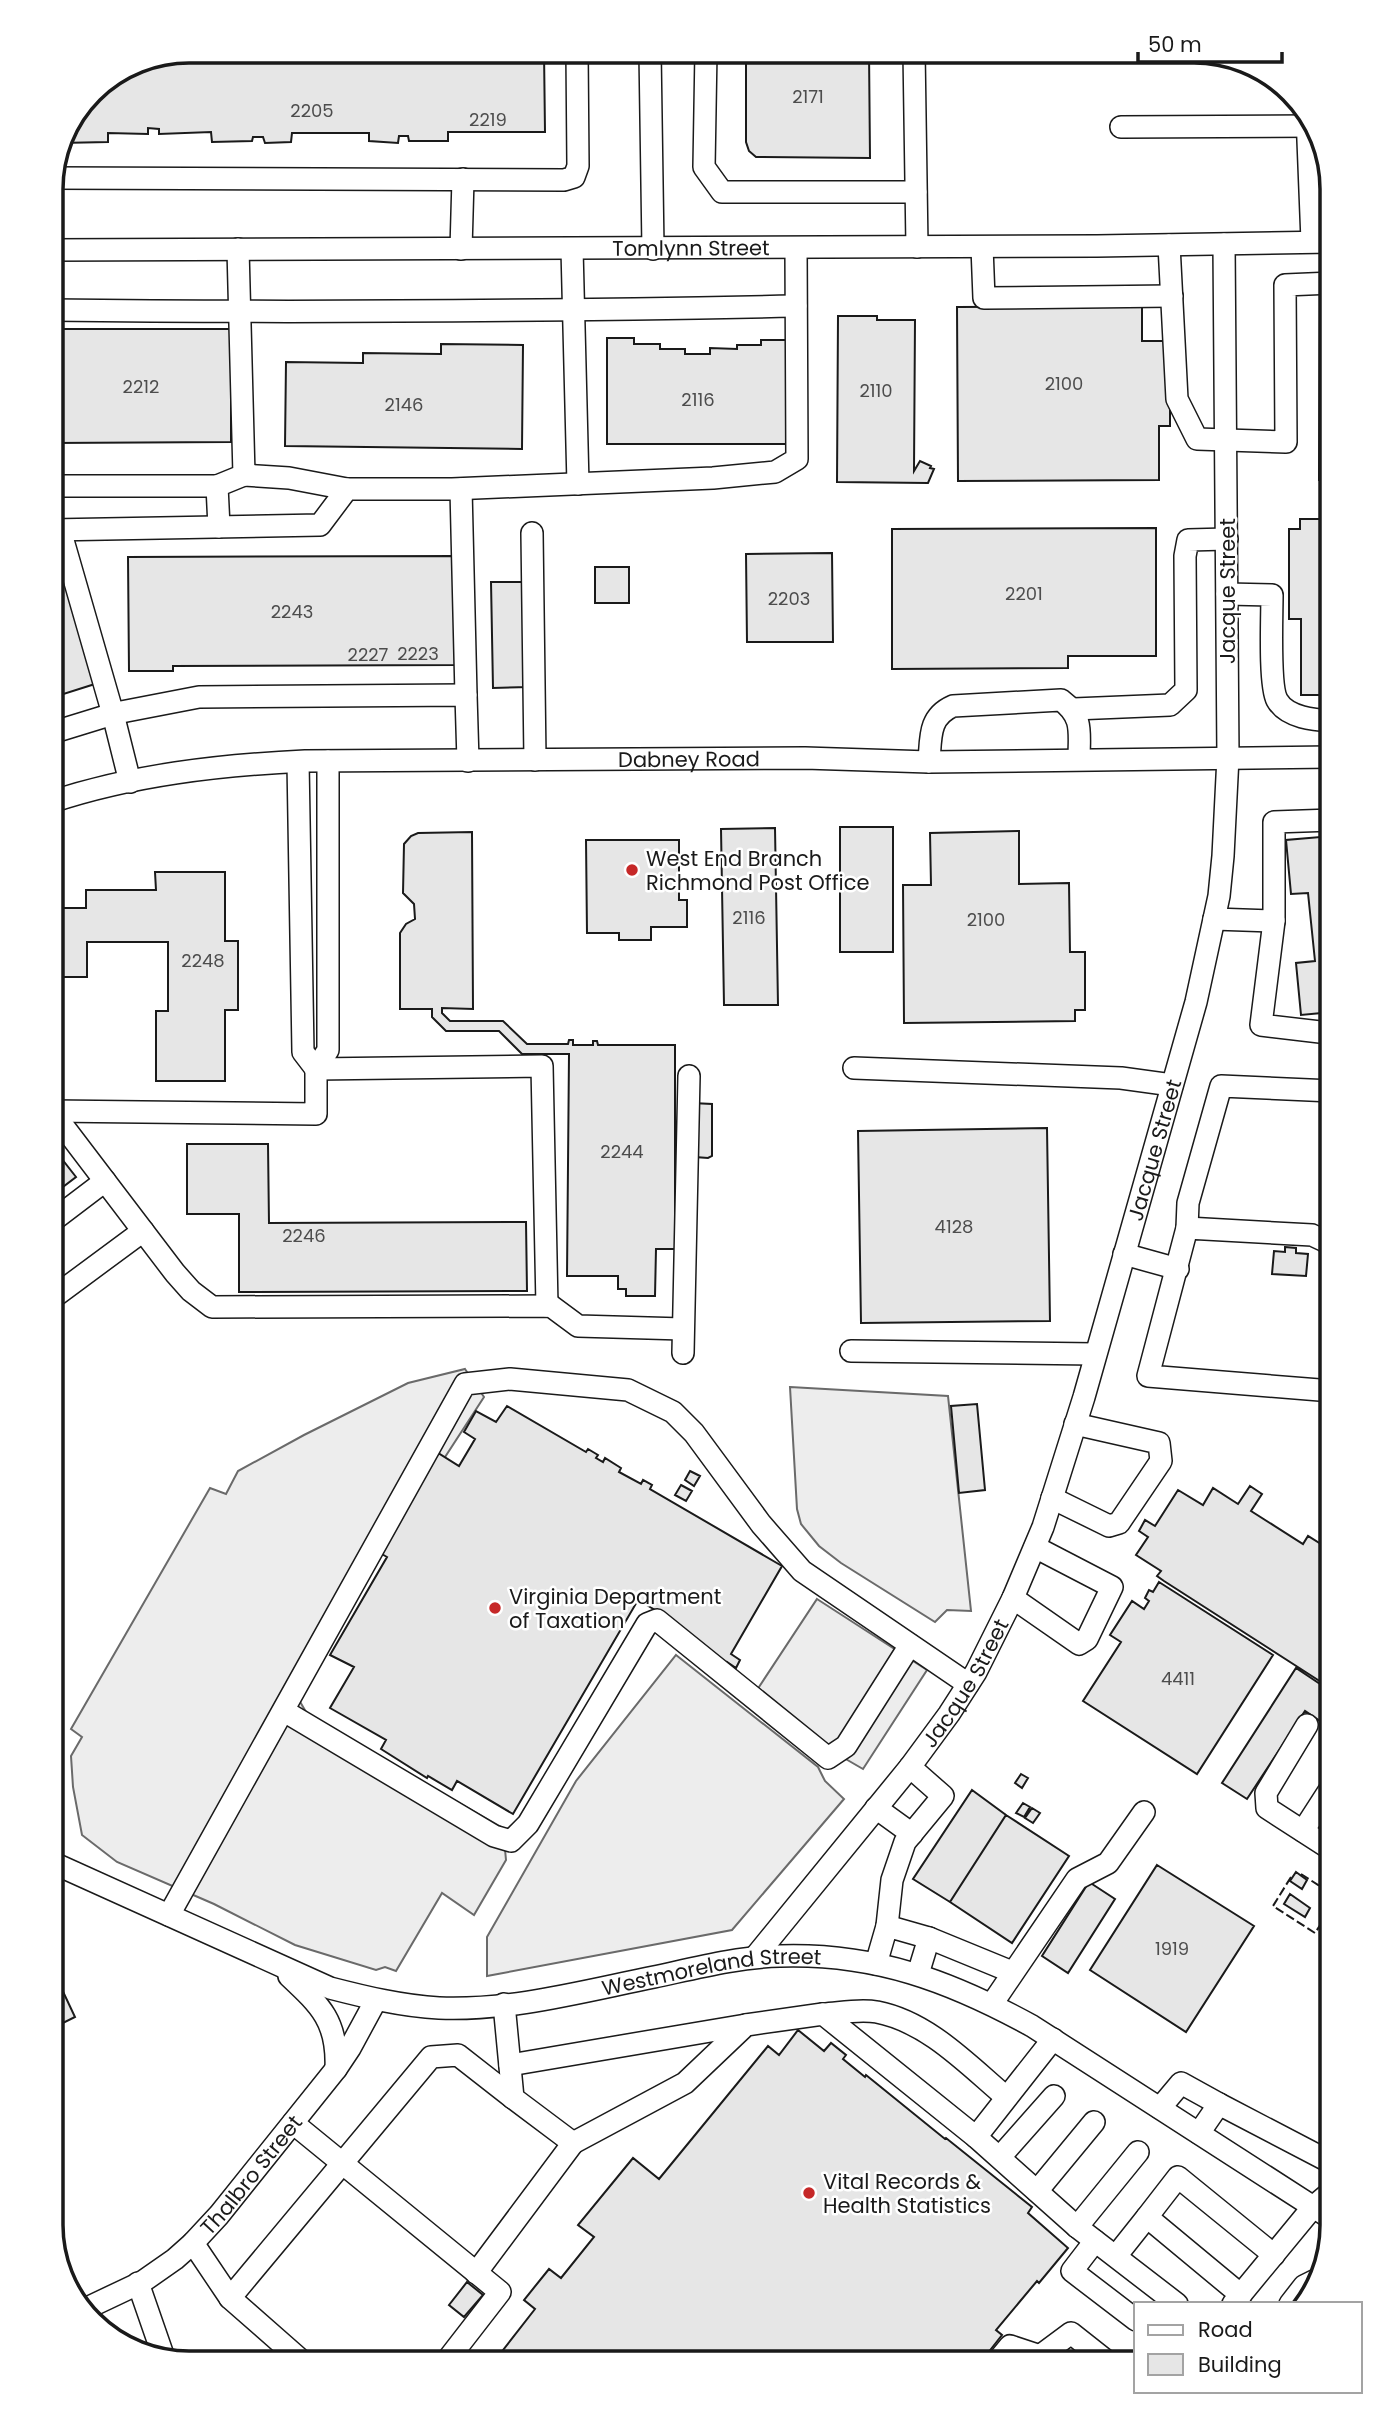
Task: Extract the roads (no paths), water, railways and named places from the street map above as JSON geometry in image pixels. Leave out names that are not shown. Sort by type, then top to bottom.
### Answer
[{"type":"street","points":[[63,178],[564,180],[574,177],[578,166],[577,63]]},
{"type":"street","points":[[650,63],[653,249]]},
{"type":"street","points":[[706,63],[704,167],[722,192],[916,192]]},
{"type":"street","points":[[914,63],[917,247]]},
{"type":"street","points":[[1121,127],[1301,122]]},
{"type":"street","points":[[1312,147],[1320,222]]},
{"type":"street","points":[[461,249],[463,179]]},
{"type":"street","name":"Tomlynn Street","points":[[63,250],[982,247],[1320,242]]},
{"type":"street","name":"Jacque Street","points":[[755,1957],[910,1767],[949,1714],[968,1685],[1013,1598],[1035,1547],[1075,1424],[1203,974],[1223,856],[1228,758],[1224,244]]},
{"type":"street","points":[[1169,245],[1177,399],[1197,439],[1286,442],[1285,285],[1320,284]]},
{"type":"street","points":[[982,247],[984,298],[1172,296]]},
{"type":"street","points":[[63,486],[217,486],[244,475],[289,478],[347,489],[461,488],[713,478],[775,472],[797,459],[796,248]]},
{"type":"street","points":[[237,249],[244,475]]},
{"type":"street","points":[[572,249],[578,484]]},
{"type":"street","points":[[63,310],[238,312],[796,306]]},
{"type":"street","points":[[217,486],[219,527]]},
{"type":"street","points":[[461,488],[468,761]]},
{"type":"street","points":[[63,530],[320,525],[347,489]]},
{"type":"street","points":[[532,533],[534,761]]},
{"type":"street","points":[[929,762],[932,727],[941,711],[953,706],[1061,700],[1074,709],[1170,705],[1186,690],[1185,556],[1188,540],[1227,539]]},
{"type":"street","points":[[63,555],[113,713],[131,782]]},
{"type":"street","points":[[1227,594],[1272,596],[1272,670],[1277,700],[1288,711],[1320,720]]},
{"type":"street","points":[[63,729],[113,713],[199,697],[466,695]]},
{"type":"street","points":[[1074,709],[1079,726],[1079,759]]},
{"type":"street","name":"Dabney Road","points":[[63,799],[200,769],[328,761],[805,758],[929,762],[1320,757]]},
{"type":"street","points":[[63,1111],[316,1114],[316,1069],[328,1050],[328,761]]},
{"type":"street","points":[[298,762],[303,1052],[316,1069]]},
{"type":"street","points":[[1320,820],[1274,822],[1274,921],[1261,1025],[1320,1032]]},
{"type":"street","points":[[1214,919],[1274,921]]},
{"type":"street","points":[[316,1069],[542,1066],[547,1306]]},
{"type":"street","points":[[854,1068],[1121,1078],[1172,1085]]},
{"type":"street","points":[[683,1353],[689,1076]]},
{"type":"street","points":[[1320,1090],[1222,1086],[1188,1202],[1187,1228],[1178,1269],[1148,1376],[1320,1390]]},
{"type":"street","points":[[63,1127],[191,1291],[212,1307],[551,1306],[578,1326],[683,1329]]},
{"type":"street","points":[[63,1213],[105,1181]]},
{"type":"street","points":[[1187,1228],[1311,1235],[1320,1239]]},
{"type":"street","points":[[63,1290],[143,1231]]},
{"type":"street","points":[[1124,1254],[1178,1269]]},
{"type":"street","points":[[852,1351],[1095,1354]]},
{"type":"street","points":[[169,1915],[465,1384],[510,1379],[628,1390],[673,1412],[694,1433],[761,1524],[802,1571],[968,1685]]},
{"type":"street","points":[[1052,1499],[1108,1526],[1119,1523],[1161,1461],[1159,1443],[1075,1424]]},
{"type":"street","points":[[1013,1598],[1079,1644],[1087,1639],[1112,1587],[1035,1547]]},
{"type":"street","points":[[284,1711],[494,1836],[511,1841],[528,1824],[647,1624],[657,1620],[828,1758],[846,1746],[910,1645]]},
{"type":"street","points":[[1307,1725],[1266,1793],[1267,1808],[1320,1842]]},
{"type":"street","points":[[876,1964],[887,1926],[892,1880],[905,1842],[943,1796],[910,1767]]},
{"type":"street","points":[[1303,1831],[1320,1805]]},
{"type":"street","points":[[876,1808],[912,1835]]},
{"type":"street","points":[[992,2004],[1077,1879],[1108,1863],[1144,1812]]},
{"type":"street","name":"Westmoreland Street","points":[[63,1868],[330,1988],[376,2000],[437,2008],[504,2004],[561,1996],[755,1957],[802,1956],[876,1964],[918,1974],[992,2004],[1053,2039],[1320,2211]]},
{"type":"street","points":[[887,1926],[929,1938],[1012,1972]]},
{"type":"street","points":[[918,1974],[929,1938]]},
{"type":"street","points":[[280,1967],[318,2003],[328,2018],[336,2044],[336,2069]]},
{"type":"street","name":"Thalbro Street","points":[[92,2306],[138,2283],[193,2244],[336,2069],[376,2000]]},
{"type":"street","points":[[504,2004],[513,2098]]},
{"type":"street","points":[[510,2065],[746,2025],[823,2014],[875,2012],[918,2026],[1006,2097]]},
{"type":"street","points":[[823,2014],[1000,2157],[1077,2227],[1174,2302]]},
{"type":"street","points":[[476,2273],[573,2143],[685,2083],[746,2025]]},
{"type":"street","points":[[976,2137],[1053,2039]]},
{"type":"street","points":[[230,2298],[431,2057],[458,2054],[573,2143]]},
{"type":"street","points":[[1160,2108],[1181,2083],[1320,2157]]},
{"type":"street","points":[[1000,2157],[1054,2096]]},
{"type":"street","points":[[1199,2133],[1219,2104]]},
{"type":"street","points":[[1037,2191],[1094,2122]]},
{"type":"street","points":[[293,2123],[500,2292],[454,2351]]},
{"type":"street","points":[[1077,2227],[1138,2152]]},
{"type":"street","points":[[1116,2256],[1178,2177],[1274,2255]]},
{"type":"street","points":[[1147,2217],[1237,2299],[1320,2201]]},
{"type":"street","points":[[1095,2241],[1072,2271],[1134,2318]]},
{"type":"street","points":[[193,2244],[230,2298],[290,2351]]},
{"type":"street","points":[[138,2283],[161,2348]]},
{"type":"street","points":[[1292,2302],[1304,2286]]},
{"type":"street","points":[[146,2343],[155,2331]]},
{"type":"street","points":[[1047,2351],[1071,2333],[1093,2351]]},
{"type":"street","points":[[1006,2351],[1010,2346],[1025,2351]]},
{"type":"place","name":"West End Branch Richmond Post Office","points":[[632,870]]},
{"type":"place","name":"Virginia Department of Taxation","points":[[495,1608]]},
{"type":"place","name":"Vital Records & Health Statistics","points":[[809,2193]]}]
